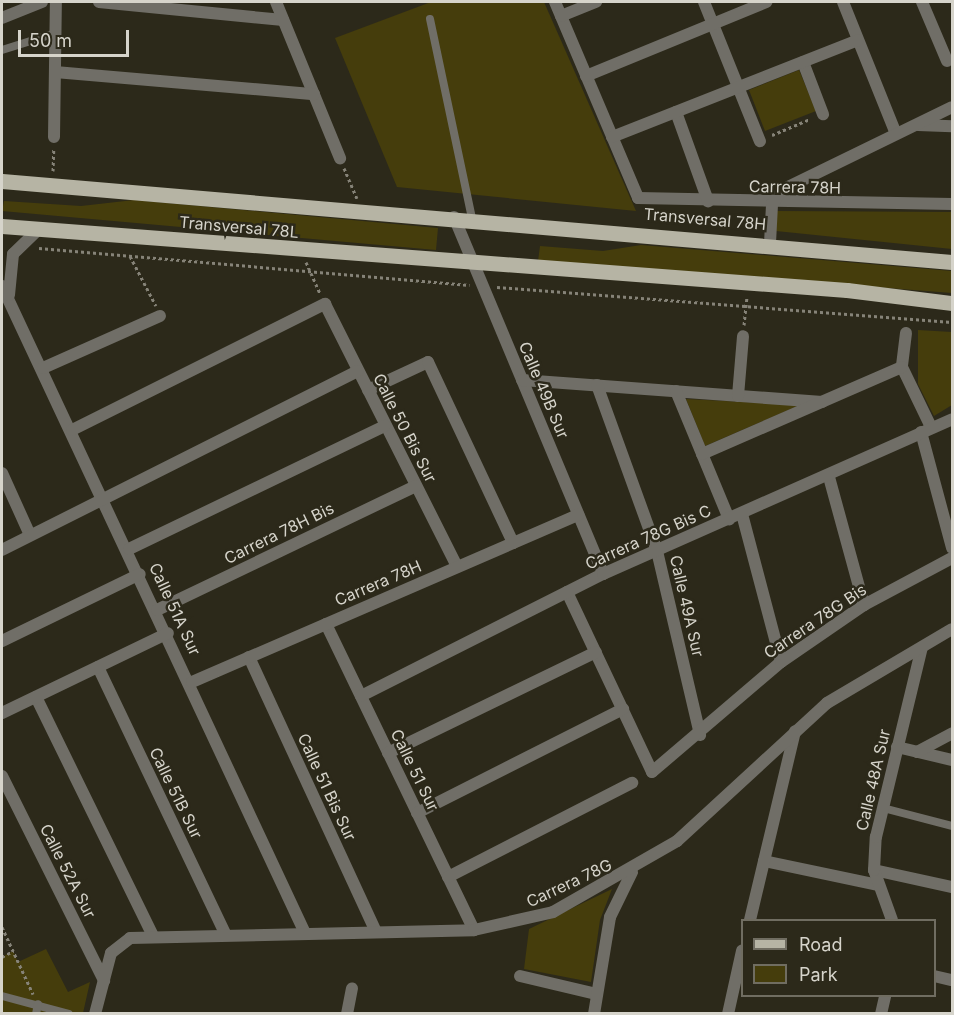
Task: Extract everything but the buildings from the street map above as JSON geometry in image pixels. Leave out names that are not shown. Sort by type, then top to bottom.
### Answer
[{"type":"main road","name":"Transversal 78L","points":[[2,181],[454,217]]},
{"type":"main road","name":"Transversal 78H","points":[[454,217],[770,243],[952,262]]},
{"type":"main road","name":"Transversal 78L","points":[[2,226],[473,265]]},
{"type":"main road","points":[[473,265],[847,290],[952,303]]},
{"type":"street","points":[[2,18],[42,2]]},
{"type":"street","points":[[54,137],[56,2]]},
{"type":"street","points":[[99,2],[283,20]]},
{"type":"street","points":[[276,2],[340,158]]},
{"type":"street","points":[[555,2],[612,137],[858,40]]},
{"type":"street","points":[[561,16],[596,2]]},
{"type":"street","points":[[704,2],[760,141]]},
{"type":"street","points":[[586,76],[766,2]]},
{"type":"street","points":[[843,2],[896,134]]},
{"type":"street","points":[[922,2],[947,61]]},
{"type":"street","points":[[803,62],[823,114]]},
{"type":"street","points":[[55,72],[314,94]]},
{"type":"street","points":[[770,243],[772,204],[792,183],[952,107]]},
{"type":"street","points":[[676,112],[708,201]]},
{"type":"street","points":[[912,125],[952,126]]},
{"type":"street","name":"Carrera 78H","points":[[612,137],[638,198],[772,204],[952,204]]},
{"type":"street","points":[[2,188],[22,182]]},
{"type":"street","name":"Calle 49B Sur","points":[[454,217],[603,574]]},
{"type":"street","name":"Calle 51A Sur","points":[[6,305],[9,264],[18,246],[39,229]]},
{"type":"street","name":"Calle 51A Sur","points":[[2,286],[6,305],[43,368],[192,682],[304,931]]},
{"type":"street","points":[[72,430],[325,304]]},
{"type":"street","name":"Calle 50 Bis Sur","points":[[325,304],[457,567]]},
{"type":"street","points":[[43,368],[160,316]]},
{"type":"street","points":[[906,333],[902,367],[926,430],[952,548]]},
{"type":"street","points":[[738,396],[743,336]]},
{"type":"street","points":[[368,390],[428,362],[513,543]]},
{"type":"street","points":[[702,454],[902,367]]},
{"type":"street","points":[[2,550],[358,371]]},
{"type":"street","points":[[522,380],[822,402]]},
{"type":"street","name":"Calle 49A Sur","points":[[597,385],[657,551],[700,735]]},
{"type":"street","points":[[676,391],[729,519]]},
{"type":"street","name":"Carrera 78G Bis C","points":[[361,696],[603,574],[829,477],[952,419]]},
{"type":"street","points":[[129,549],[385,426]]},
{"type":"street","points":[[2,473],[30,535]]},
{"type":"street","points":[[829,477],[864,605]]},
{"type":"street","name":"Carrera 78H Bis","points":[[157,610],[416,486]]},
{"type":"street","name":"Carrera 78H","points":[[192,682],[578,514]]},
{"type":"street","points":[[742,514],[781,662]]},
{"type":"street","name":"Carrera 78G Bis","points":[[623,709],[652,772],[700,735],[781,662],[864,605],[952,558]]},
{"type":"street","points":[[2,641],[140,574]]},
{"type":"street","points":[[417,813],[623,709],[567,592]]},
{"type":"street","name":"Calle 51 Sur","points":[[326,624],[474,930]]},
{"type":"street","name":"Carrera 78G","points":[[104,981],[117,945],[153,936],[304,931],[474,930],[553,912],[632,872],[677,841],[795,731],[852,685],[952,629]]},
{"type":"street","points":[[2,713],[168,633]]},
{"type":"street","name":"Calle 48A Sur","points":[[891,919],[874,870],[883,808],[921,647]]},
{"type":"street","points":[[388,753],[596,652]]},
{"type":"street","name":"Calle 51 Bis Sur","points":[[249,657],[376,932]]},
{"type":"street","name":"Calle 51B Sur","points":[[98,667],[225,933]]},
{"type":"street","points":[[36,697],[153,936]]},
{"type":"street","points":[[750,919],[795,731]]},
{"type":"street","points":[[917,752],[952,733]]},
{"type":"street","points":[[897,747],[952,760]]},
{"type":"street","name":"Calle 52A Sur","points":[[2,776],[104,981]]},
{"type":"street","points":[[448,877],[632,783]]},
{"type":"street","points":[[764,861],[878,885]]},
{"type":"street","points":[[874,870],[952,887]]},
{"type":"street","points":[[594,1014],[613,905],[632,872]]},
{"type":"street","points":[[728,1014],[741,956]]},
{"type":"street","points":[[520,976],[597,994]]},
{"type":"street","points":[[936,976],[952,980]]},
{"type":"street","points":[[95,1014],[104,981]]},
{"type":"street","points":[[347,1014],[352,988]]},
{"type":"street","points":[[881,1014],[885,997]]},
{"type":"lane","points":[[430,19],[472,219]]},
{"type":"lane","points":[[2,50],[56,33]]},
{"type":"lane","points":[[883,808],[952,825]]},
{"type":"lane","points":[[2,996],[37,1009],[69,1014]]},
{"type":"path","points":[[760,141],[823,114]]},
{"type":"path","points":[[53,173],[54,137]]},
{"type":"path","points":[[340,158],[362,210]]},
{"type":"path","points":[[127,249],[160,316]]},
{"type":"path","points":[[303,257],[325,304]]},
{"type":"path","points":[[743,336],[748,290]]},
{"type":"path","points":[[2,927],[37,1009]]},
{"type":"path","points":[[2,957],[13,951]]},
{"type":"green space","points":[[431,2],[544,2],[636,211],[397,187],[335,38]]},
{"type":"green space","points":[[799,70],[816,111],[765,131],[749,90]]},
{"type":"green space","points":[[134,200],[438,228],[436,250],[2,211],[4,201],[81,206]]},
{"type":"green space","points":[[777,211],[952,212],[952,249],[776,231]]},
{"type":"green space","points":[[641,245],[952,271],[952,293],[538,261],[540,246],[603,251]]},
{"type":"green space","points":[[918,330],[952,332],[952,405],[934,416],[918,384]]},
{"type":"green space","points":[[686,399],[800,405],[705,446]]},
{"type":"green space","points":[[612,889],[600,920],[591,982],[524,969],[529,929]]},
{"type":"green space","points":[[46,949],[68,992],[90,982],[83,1013],[2,1013],[2,957],[13,951],[18,962]]}]
